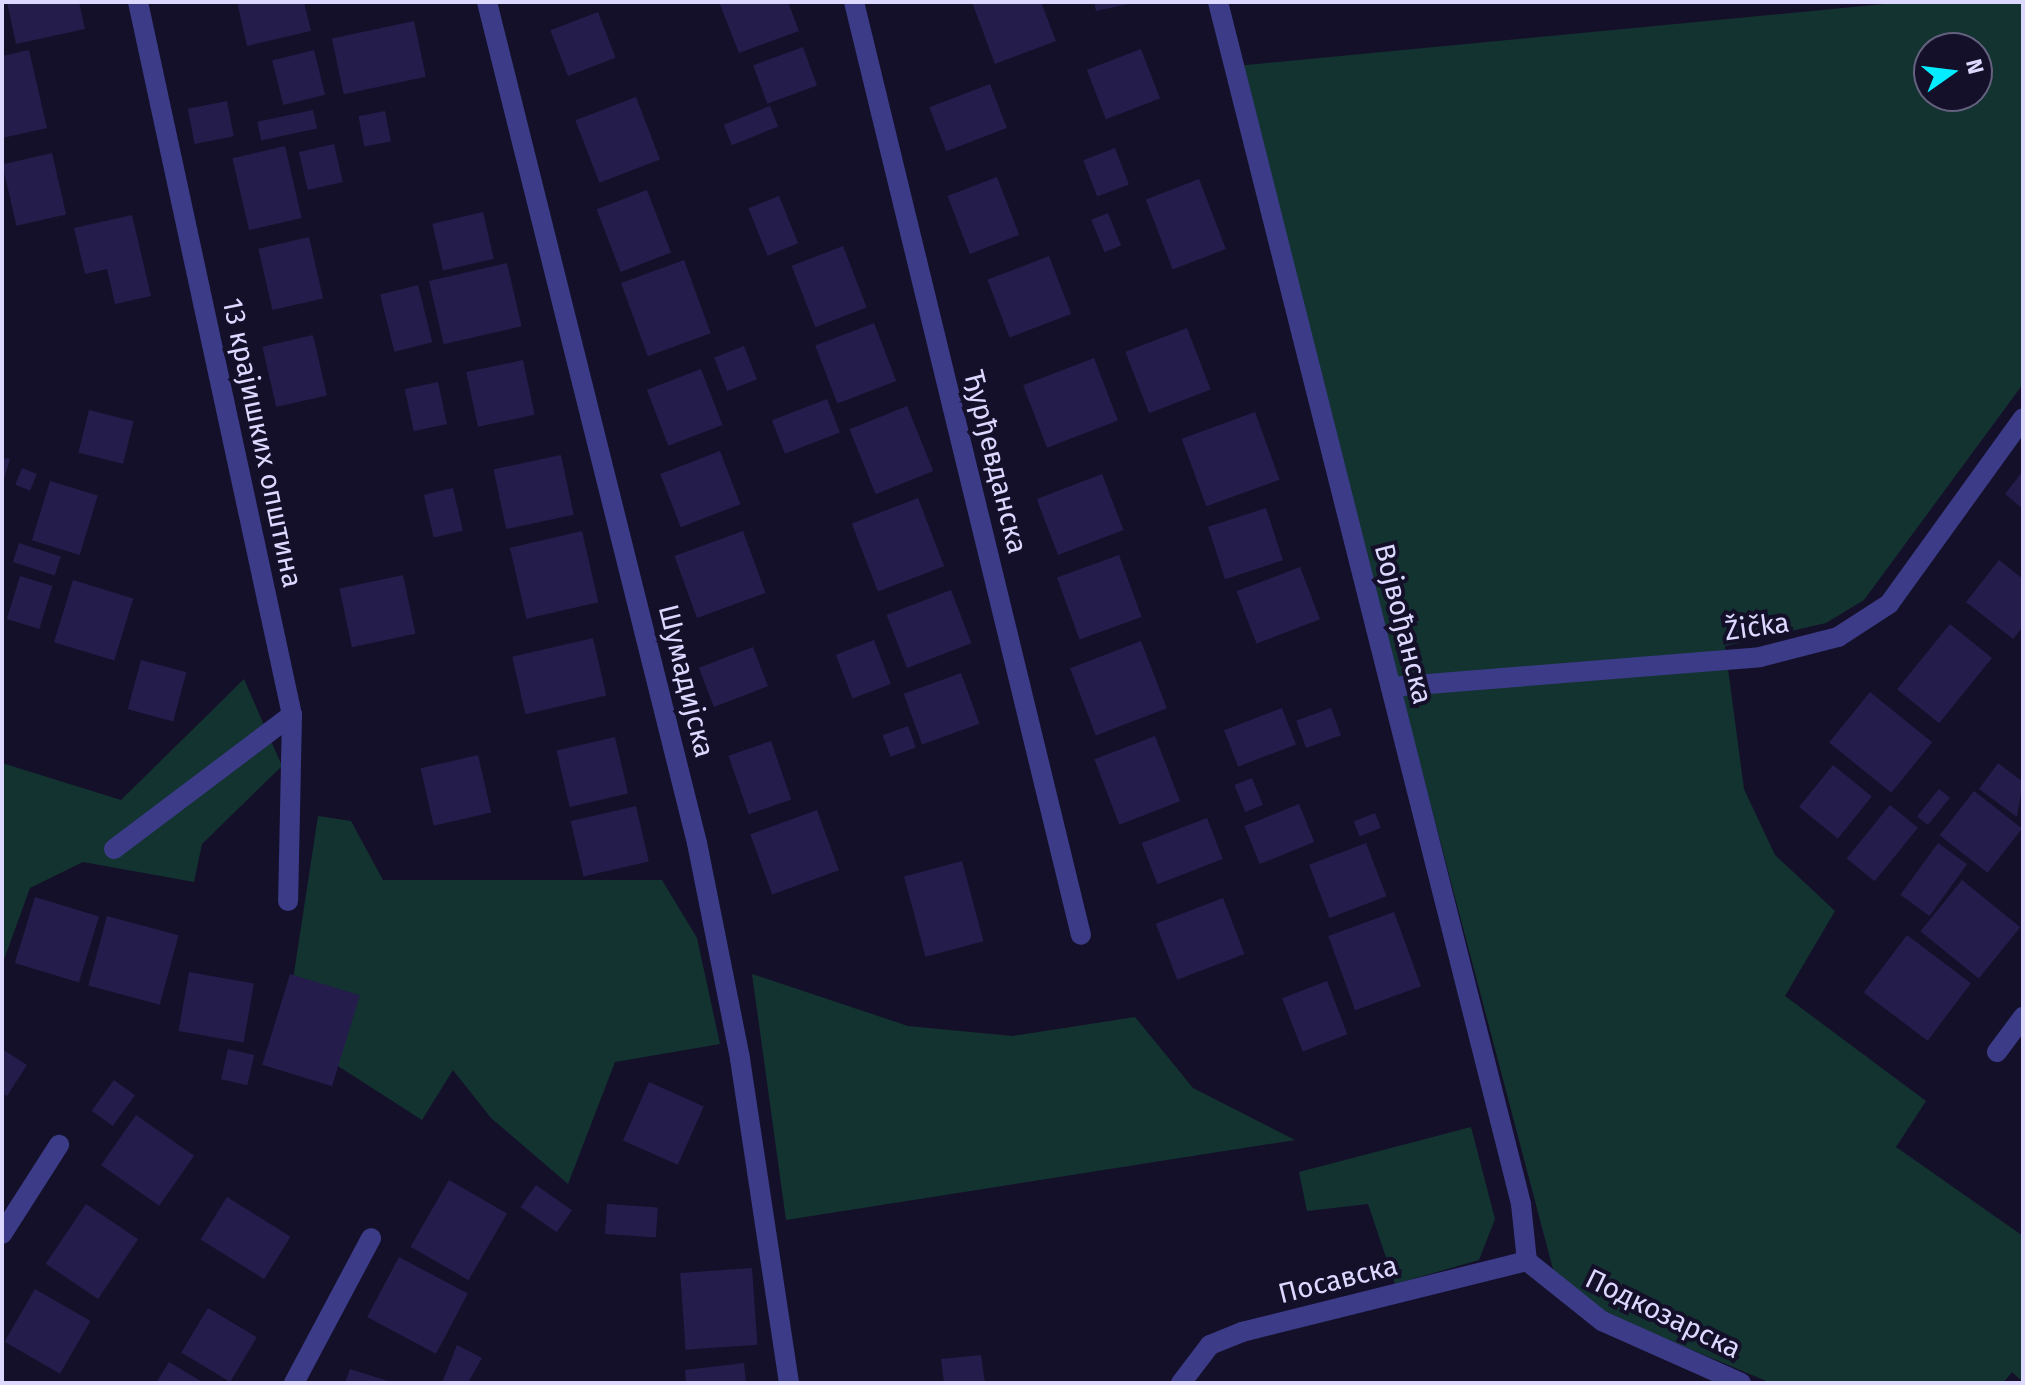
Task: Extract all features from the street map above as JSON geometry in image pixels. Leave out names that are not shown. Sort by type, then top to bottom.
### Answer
[{"type":"street","name":"13 крајишких општина","points":[[138,2],[292,715],[288,901]]},
{"type":"street","name":"Шумадијска","points":[[487,2],[697,843],[740,1059],[789,1383]]},
{"type":"street","name":"Ђурђевданска","points":[[854,2],[1081,935]]},
{"type":"street","name":"Војвођанска","points":[[1218,2],[1521,1204],[1527,1261]]},
{"type":"street","name":"Žička","points":[[1391,687],[1760,657],[1829,641],[1889,604],[2023,418]]},
{"type":"street","points":[[114,849],[292,715]]},
{"type":"street","points":[[1997,1052],[2023,1017]]},
{"type":"street","points":[[2,1234],[59,1145]]},
{"type":"street","points":[[294,1383],[371,1238]]},
{"type":"street","name":"Посавска","points":[[1181,1383],[1201,1353],[1242,1332],[1527,1261]]},
{"type":"street","name":"Подкозарска","points":[[1527,1261],[1570,1303],[1602,1321],[1741,1383]]},
{"type":"green space","points":[[1905,2],[2023,2],[2023,384],[1864,600],[1826,623],[1725,646],[1744,789],[1775,855],[1835,911],[1785,996],[1926,1101],[1896,1147],[2023,1236],[2023,1382],[2012,1372],[2003,1383],[1771,1383],[1599,1311],[1554,1273],[1236,66]]},
{"type":"green space","points":[[244,679],[282,766],[202,844],[194,882],[83,862],[30,888],[2,965],[2,763],[121,800]]},
{"type":"green space","points":[[318,816],[351,821],[383,880],[662,880],[697,938],[720,1044],[615,1062],[568,1184],[491,1118],[453,1070],[422,1120],[285,1032]]},
{"type":"green space","points":[[752,974],[908,1026],[1012,1036],[1135,1017],[1193,1088],[1295,1140],[786,1220]]},
{"type":"green space","points":[[1471,1127],[1495,1219],[1479,1260],[1395,1284],[1368,1204],[1307,1211],[1299,1172]]},
{"type":"building","points":[[7,2],[79,2],[85,29],[16,44]]},
{"type":"building","points":[[237,2],[304,2],[311,31],[247,46]]},
{"type":"building","points":[[719,2],[788,2],[799,31],[739,53]]},
{"type":"building","points":[[972,2],[1041,2],[1056,41],[995,64]]},
{"type":"building","points":[[1094,2],[1132,2],[1133,3],[1096,11]]},
{"type":"building","points":[[598,12],[616,58],[568,76],[550,30]]},
{"type":"building","points":[[414,21],[426,77],[344,94],[332,38]]},
{"type":"building","points":[[803,47],[817,86],[767,104],[753,65]]},
{"type":"building","points":[[1141,49],[1160,98],[1106,119],[1087,70]]},
{"type":"building","points":[[29,50],[47,128],[2,138],[2,56]]},
{"type":"building","points":[[314,50],[325,95],[283,105],[272,60]]},
{"type":"building","points":[[990,84],[1007,128],[946,151],[929,107]]},
{"type":"building","points":[[636,97],[660,160],[599,183],[575,120]]},
{"type":"building","points":[[227,101],[234,136],[195,144],[188,109]]},
{"type":"building","points":[[770,106],[778,126],[732,145],[724,125]]},
{"type":"building","points":[[313,110],[317,129],[261,140],[257,122]]},
{"type":"building","points":[[385,111],[391,141],[364,147],[358,116]]},
{"type":"building","points":[[334,144],[343,182],[308,190],[299,152]]},
{"type":"building","points":[[285,146],[302,218],[249,230],[232,158]]},
{"type":"building","points":[[1115,148],[1129,184],[1097,197],[1083,160]]},
{"type":"building","points":[[52,153],[66,214],[16,226],[2,164]]},
{"type":"building","points":[[997,177],[1019,235],[970,254],[948,196]]},
{"type":"building","points":[[1199,179],[1226,249],[1173,269],[1146,199]]},
{"type":"building","points":[[647,190],[671,253],[621,272],[597,209]]},
{"type":"building","points":[[779,196],[798,243],[768,256],[748,208]]},
{"type":"building","points":[[483,212],[494,259],[443,270],[432,224]]},
{"type":"building","points":[[1108,213],[1121,245],[1104,252],[1091,220]]},
{"type":"building","points":[[132,215],[151,296],[115,304],[107,269],[85,274],[74,228]]},
{"type":"building","points":[[309,237],[323,298],[273,310],[258,249]]},
{"type":"building","points":[[843,246],[867,308],[815,327],[792,266]]},
{"type":"building","points":[[1049,256],[1071,314],[1010,338],[987,280]]},
{"type":"building","points":[[684,260],[711,333],[648,356],[621,283]]},
{"type":"building","points":[[507,263],[522,326],[444,344],[429,281]]},
{"type":"building","points":[[418,285],[432,342],[394,352],[380,294]]},
{"type":"building","points":[[874,323],[896,381],[837,403],[815,346]]},
{"type":"building","points":[[1187,328],[1211,390],[1149,413],[1125,352]]},
{"type":"building","points":[[313,335],[327,395],[276,407],[262,347]]},
{"type":"building","points":[[744,346],[757,380],[727,391],[714,357]]},
{"type":"building","points":[[1094,358],[1118,421],[1047,448],[1023,385]]},
{"type":"building","points":[[523,360],[535,415],[478,427],[466,372]]},
{"type":"building","points":[[701,369],[723,425],[668,446],[647,390]]},
{"type":"building","points":[[438,382],[447,424],[414,431],[405,389]]},
{"type":"building","points":[[827,399],[840,433],[785,454],[772,420]]},
{"type":"building","points":[[907,406],[933,471],[876,494],[850,429]]},
{"type":"building","points":[[89,410],[134,421],[123,464],[78,453]]},
{"type":"building","points":[[1255,412],[1280,480],[1206,506],[1182,439]]},
{"type":"building","points":[[720,451],[740,504],[681,527],[660,474]]},
{"type":"building","points":[[561,455],[574,515],[506,529],[494,469]]},
{"type":"building","points":[[5,458],[10,459],[3,483],[2,467]]},
{"type":"building","points":[[22,468],[37,474],[30,491],[15,485]]},
{"type":"building","points":[[2023,471],[2023,509],[2005,494]]},
{"type":"building","points":[[1102,474],[1124,530],[1058,555],[1037,499]]},
{"type":"building","points":[[50,481],[98,496],[80,555],[32,540]]},
{"type":"building","points":[[453,488],[463,531],[434,538],[424,495]]},
{"type":"building","points":[[918,498],[944,566],[878,592],[852,523]]},
{"type":"building","points":[[1266,508],[1283,560],[1225,579],[1208,527]]},
{"type":"building","points":[[582,531],[598,602],[526,619],[510,548]]},
{"type":"building","points":[[743,531],[766,593],[697,618],[674,556]]},
{"type":"building","points":[[19,543],[61,557],[55,576],[13,562]]},
{"type":"building","points":[[1119,555],[1142,617],[1080,640],[1057,578]]},
{"type":"building","points":[[1999,560],[2023,579],[2023,627],[2013,639],[1966,602]]},
{"type":"building","points":[[1300,567],[1320,619],[1257,644],[1237,591]]},
{"type":"building","points":[[403,575],[415,634],[352,647],[339,589]]},
{"type":"building","points":[[20,576],[53,586],[39,629],[7,619]]},
{"type":"building","points":[[73,580],[133,598],[114,661],[54,642]]},
{"type":"building","points":[[951,590],[971,643],[907,668],[887,615]]},
{"type":"building","points":[[1950,624],[1992,658],[1939,723],[1897,689]]},
{"type":"building","points":[[593,638],[606,695],[525,714],[512,657]]},
{"type":"building","points":[[874,640],[891,684],[853,699],[836,655]]},
{"type":"building","points":[[1141,641],[1167,708],[1096,735],[1070,668]]},
{"type":"building","points":[[753,647],[768,686],[714,707],[699,668]]},
{"type":"building","points":[[141,660],[186,672],[173,721],[128,709]]},
{"type":"building","points":[[961,673],[979,724],[922,745],[904,694]]},
{"type":"building","points":[[1870,692],[1932,742],[1891,793],[1829,743]]},
{"type":"building","points":[[1282,708],[1296,744],[1238,767],[1224,730]]},
{"type":"building","points":[[1331,708],[1341,735],[1306,748],[1296,721]]},
{"type":"building","points":[[908,726],[916,748],[890,757],[883,735]]},
{"type":"building","points":[[1155,736],[1180,801],[1119,825],[1094,759]]},
{"type":"building","points":[[615,737],[628,794],[570,807],[557,750]]},
{"type":"building","points":[[771,741],[791,800],[749,814],[728,756]]},
{"type":"building","points":[[478,755],[491,812],[434,826],[421,768]]},
{"type":"building","points":[[1998,763],[2023,782],[2017,817],[1979,789]]},
{"type":"building","points":[[1833,765],[1872,796],[1838,838],[1799,807]]},
{"type":"building","points":[[1252,778],[1263,805],[1245,812],[1234,785]]},
{"type":"building","points":[[1939,789],[1950,798],[1928,825],[1917,816]]},
{"type":"building","points":[[1974,791],[2022,829],[1988,873],[1940,835]]},
{"type":"building","points":[[1299,804],[1314,842],[1260,864],[1244,826]]},
{"type":"building","points":[[1890,805],[1918,828],[1875,881],[1847,859]]},
{"type":"building","points":[[636,806],[649,862],[584,877],[571,821]]},
{"type":"building","points":[[817,810],[839,870],[772,894],[750,834]]},
{"type":"building","points":[[1375,813],[1381,828],[1360,836],[1354,822]]},
{"type":"building","points":[[1207,818],[1223,859],[1157,884],[1142,843]]},
{"type":"building","points":[[1366,843],[1386,896],[1329,918],[1309,865]]},
{"type":"building","points":[[1938,843],[1967,864],[1930,916],[1900,895]]},
{"type":"building","points":[[962,861],[983,941],[926,957],[904,877]]},
{"type":"building","points":[[1962,880],[2020,927],[1979,978],[1920,931]]},
{"type":"building","points":[[35,897],[99,917],[79,983],[15,963]]},
{"type":"building","points":[[1223,898],[1245,954],[1177,980],[1156,924]]},
{"type":"building","points":[[1394,912],[1421,986],[1355,1010],[1328,936]]},
{"type":"building","points":[[107,916],[178,935],[160,1005],[88,986]]},
{"type":"building","points":[[1907,935],[1971,983],[1928,1041],[1864,993]]},
{"type":"building","points":[[189,972],[254,983],[244,1043],[179,1031]]},
{"type":"building","points":[[290,974],[360,995],[332,1086],[262,1065]]},
{"type":"building","points":[[1327,981],[1347,1034],[1303,1051],[1282,998]]},
{"type":"building","points":[[2,1049],[27,1065],[7,1096],[2,1093]]},
{"type":"building","points":[[228,1049],[254,1055],[247,1085],[221,1079]]},
{"type":"building","points":[[114,1080],[135,1095],[113,1126],[92,1111]]},
{"type":"building","points":[[649,1082],[704,1106],[678,1165],[623,1140]]},
{"type":"building","points":[[136,1115],[194,1156],[159,1206],[101,1165]]},
{"type":"building","points":[[449,1180],[507,1214],[469,1280],[410,1247]]},
{"type":"building","points":[[536,1185],[572,1210],[557,1232],[521,1207]]},
{"type":"building","points":[[227,1197],[291,1237],[264,1279],[201,1239]]},
{"type":"building","points":[[86,1204],[138,1239],[98,1299],[46,1264]]},
{"type":"building","points":[[607,1204],[658,1208],[656,1237],[605,1234]]},
{"type":"building","points":[[399,1257],[468,1294],[436,1354],[367,1317]]},
{"type":"building","points":[[752,1268],[757,1345],[686,1350],[680,1273]]},
{"type":"building","points":[[35,1289],[90,1321],[60,1374],[4,1342]]},
{"type":"building","points":[[208,1308],[257,1337],[230,1382],[181,1353]]},
{"type":"building","points":[[457,1345],[482,1358],[468,1383],[442,1383]]},
{"type":"building","points":[[981,1355],[985,1383],[944,1383],[941,1359]]},
{"type":"building","points":[[169,1362],[204,1383],[156,1383]]},
{"type":"building","points":[[744,1363],[746,1383],[686,1383],[685,1370]]},
{"type":"building","points":[[350,1369],[391,1382],[391,1383],[345,1383]]}]
